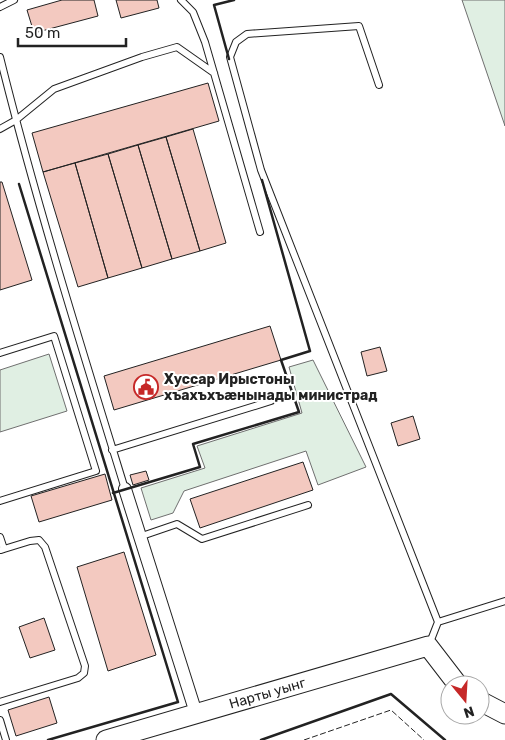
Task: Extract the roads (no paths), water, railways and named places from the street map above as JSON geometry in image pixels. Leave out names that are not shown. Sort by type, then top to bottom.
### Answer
[{"type":"street","points":[[125,489],[196,713]]},
{"type":"street","points":[[428,646],[450,675]]},
{"type":"street","name":"Нарты уынг","points":[[106,740],[428,646]]},
{"type":"street","points":[[490,706],[505,714]]},
{"type":"lane","points":[[0,7],[14,0]]},
{"type":"lane","points":[[182,0],[193,12],[205,42],[260,232]]},
{"type":"lane","points":[[379,84],[359,26],[247,34],[236,42],[230,57],[261,170],[438,622],[428,646]]},
{"type":"lane","points":[[0,129],[16,120],[54,89],[142,57],[177,47],[214,72]]},
{"type":"lane","points":[[0,56],[16,120],[125,489]]},
{"type":"lane","points":[[0,353],[54,336],[96,471],[0,501]]},
{"type":"lane","points":[[112,450],[270,401]]},
{"type":"lane","points":[[139,537],[177,524],[202,539],[308,504]]},
{"type":"lane","points":[[0,537],[2,550],[39,540],[45,547],[85,666],[84,673],[78,678],[0,702]]},
{"type":"lane","points":[[438,622],[505,601]]},
{"type":"lane","points":[[0,720],[6,740]]},
{"type":"place","name":"Хуссар Ирыстоны хъахъхъæнынады министрад","points":[[146,387]]}]
